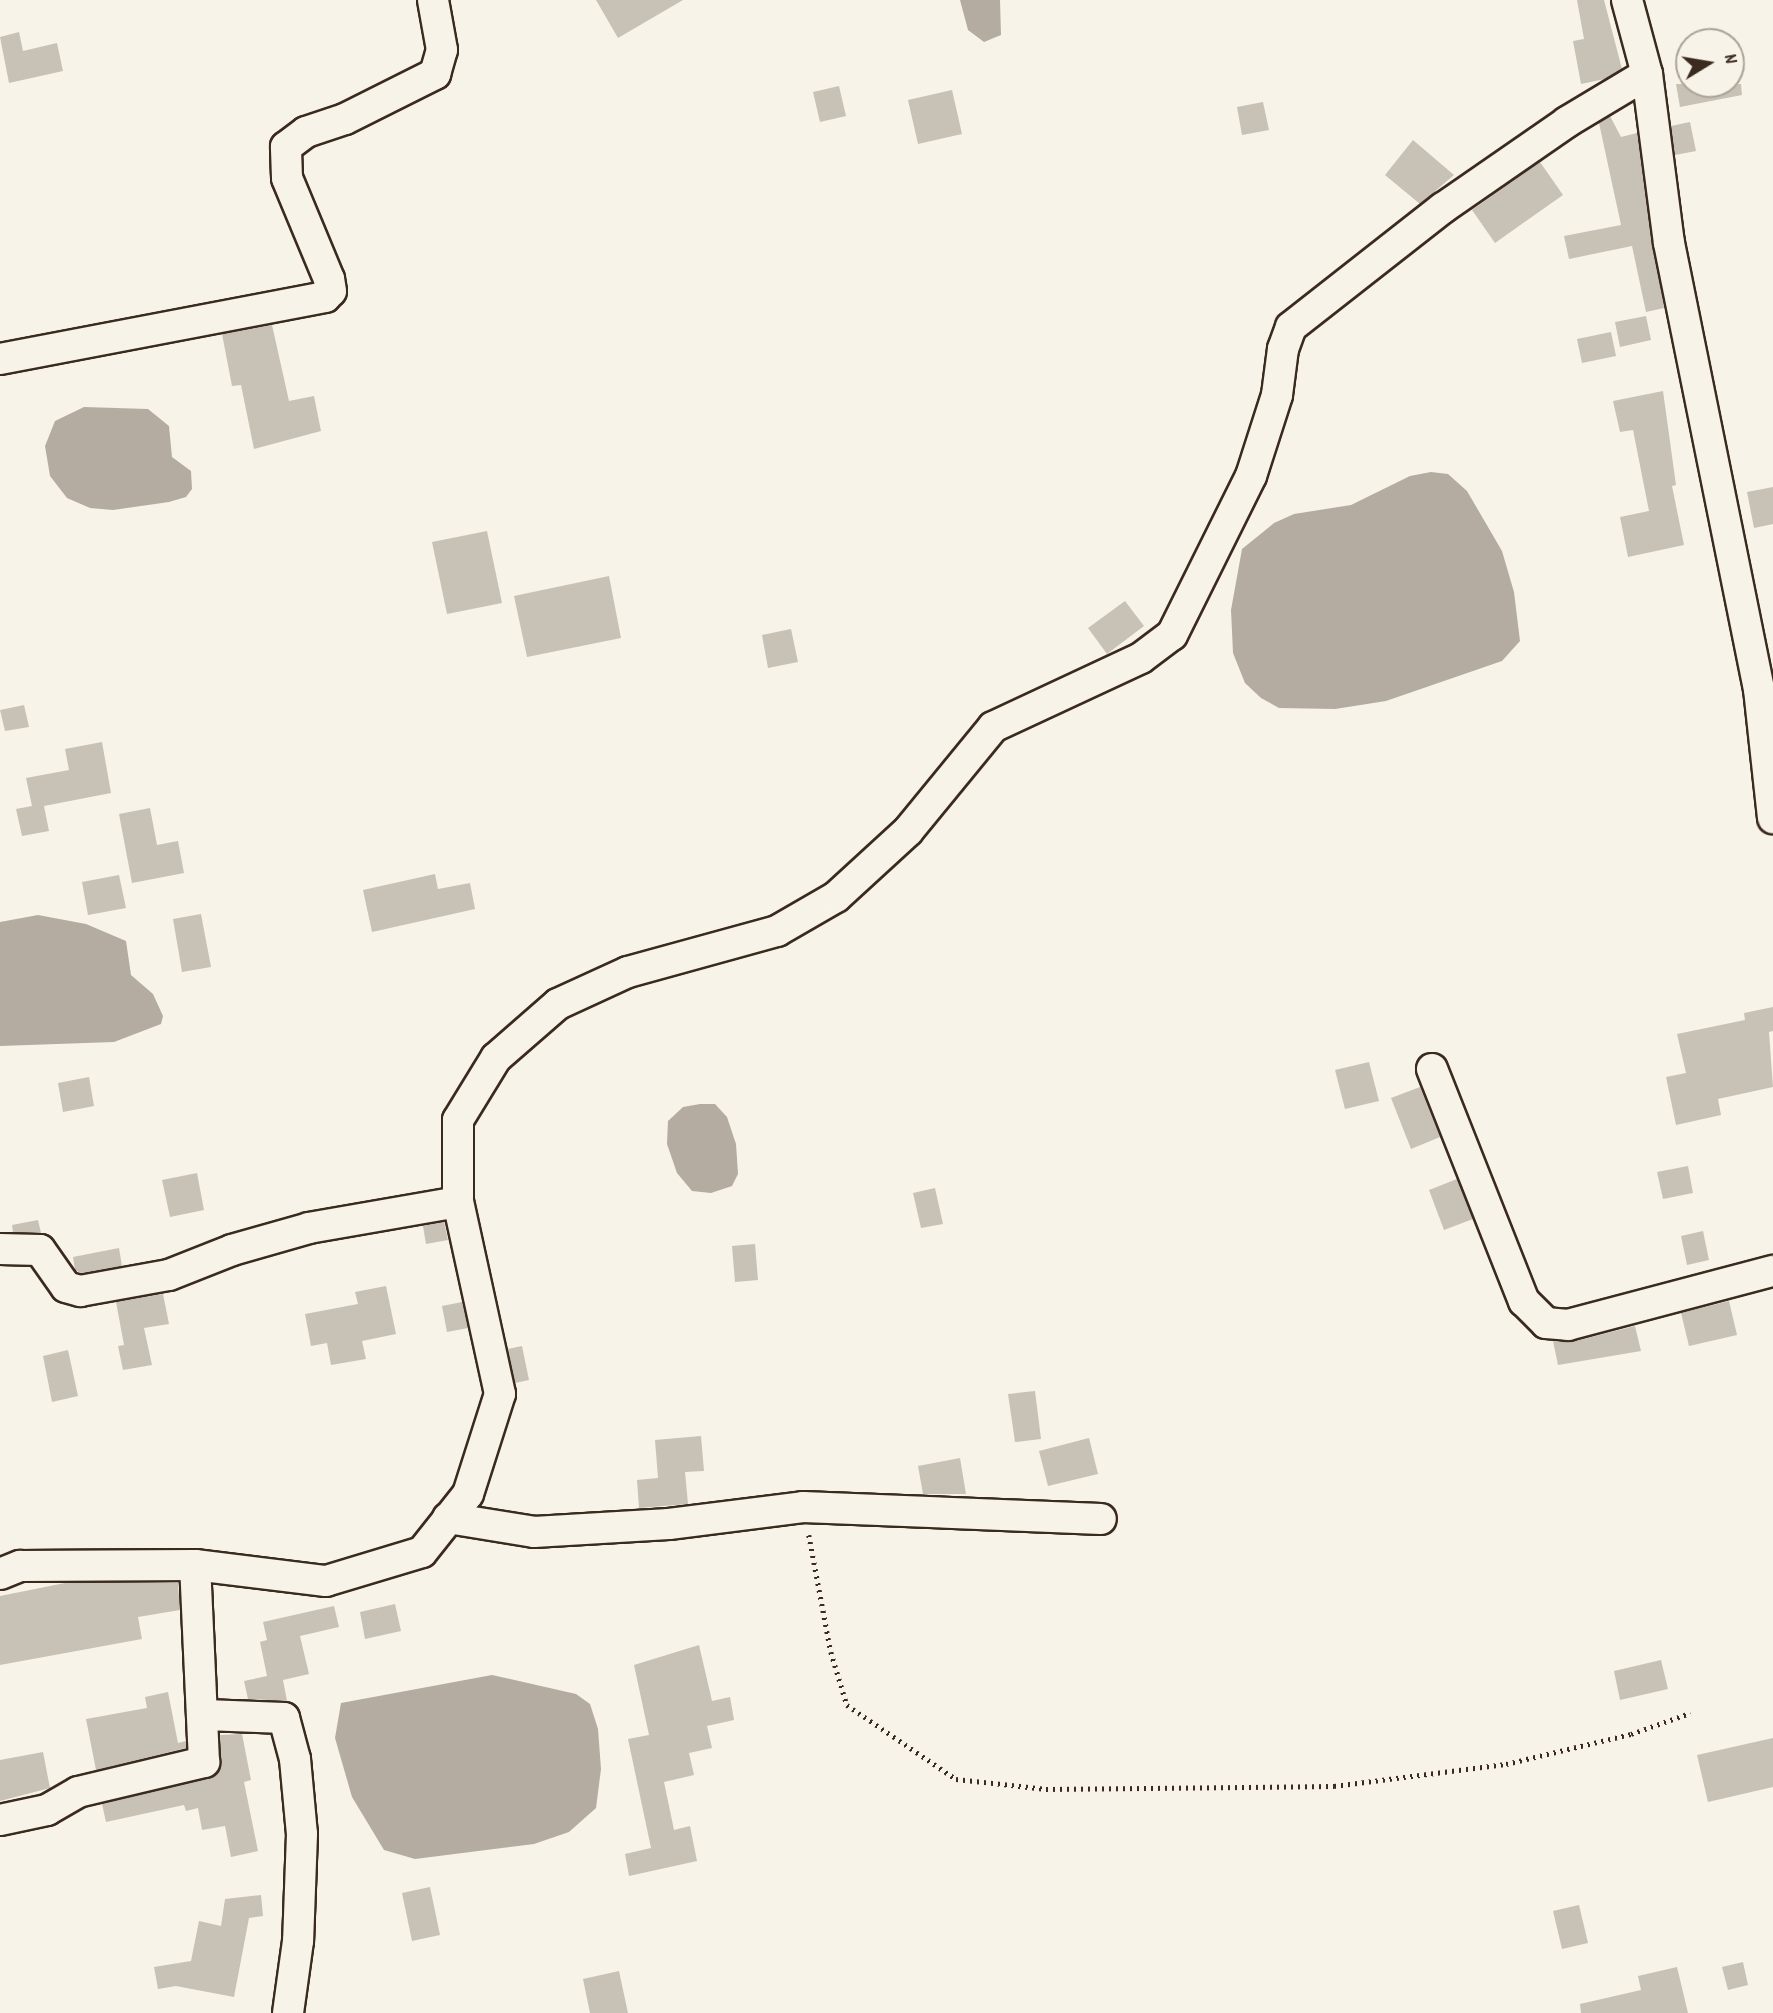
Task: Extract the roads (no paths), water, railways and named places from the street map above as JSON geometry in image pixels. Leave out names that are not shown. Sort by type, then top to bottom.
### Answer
[{"type":"street","points":[[0,359],[325,297],[331,291],[329,279],[287,178],[286,147],[306,132],[345,119],[435,74],[442,50],[433,0]]},
{"type":"street","points":[[1627,0],[1647,74],[1669,243],[1759,624],[1759,689],[1773,818]]},
{"type":"street","points":[[0,1574],[20,1566],[195,1565],[326,1581],[422,1552],[467,1494],[500,1394],[458,1202],[458,1120],[496,1058],[558,1004],[628,972],[777,931],[836,897],[908,831],[993,727],[1141,658],[1172,635],[1251,476],[1277,395],[1283,349],[1291,327],[1443,208],[1567,122],[1647,74]]},
{"type":"street","points":[[1432,1069],[1524,1301],[1546,1323],[1568,1325],[1773,1271]]},
{"type":"street","points":[[0,1249],[40,1250],[66,1287],[80,1291],[169,1275],[232,1250],[309,1228],[458,1202]]},
{"type":"street","points":[[448,1518],[534,1532],[669,1524],[803,1507],[1101,1519]]},
{"type":"street","points":[[0,1820],[47,1810],[78,1792],[204,1762],[205,1715],[195,1565]]},
{"type":"street","points":[[205,1715],[284,1718],[295,1759],[302,1835],[298,1941],[288,2013]]}]
